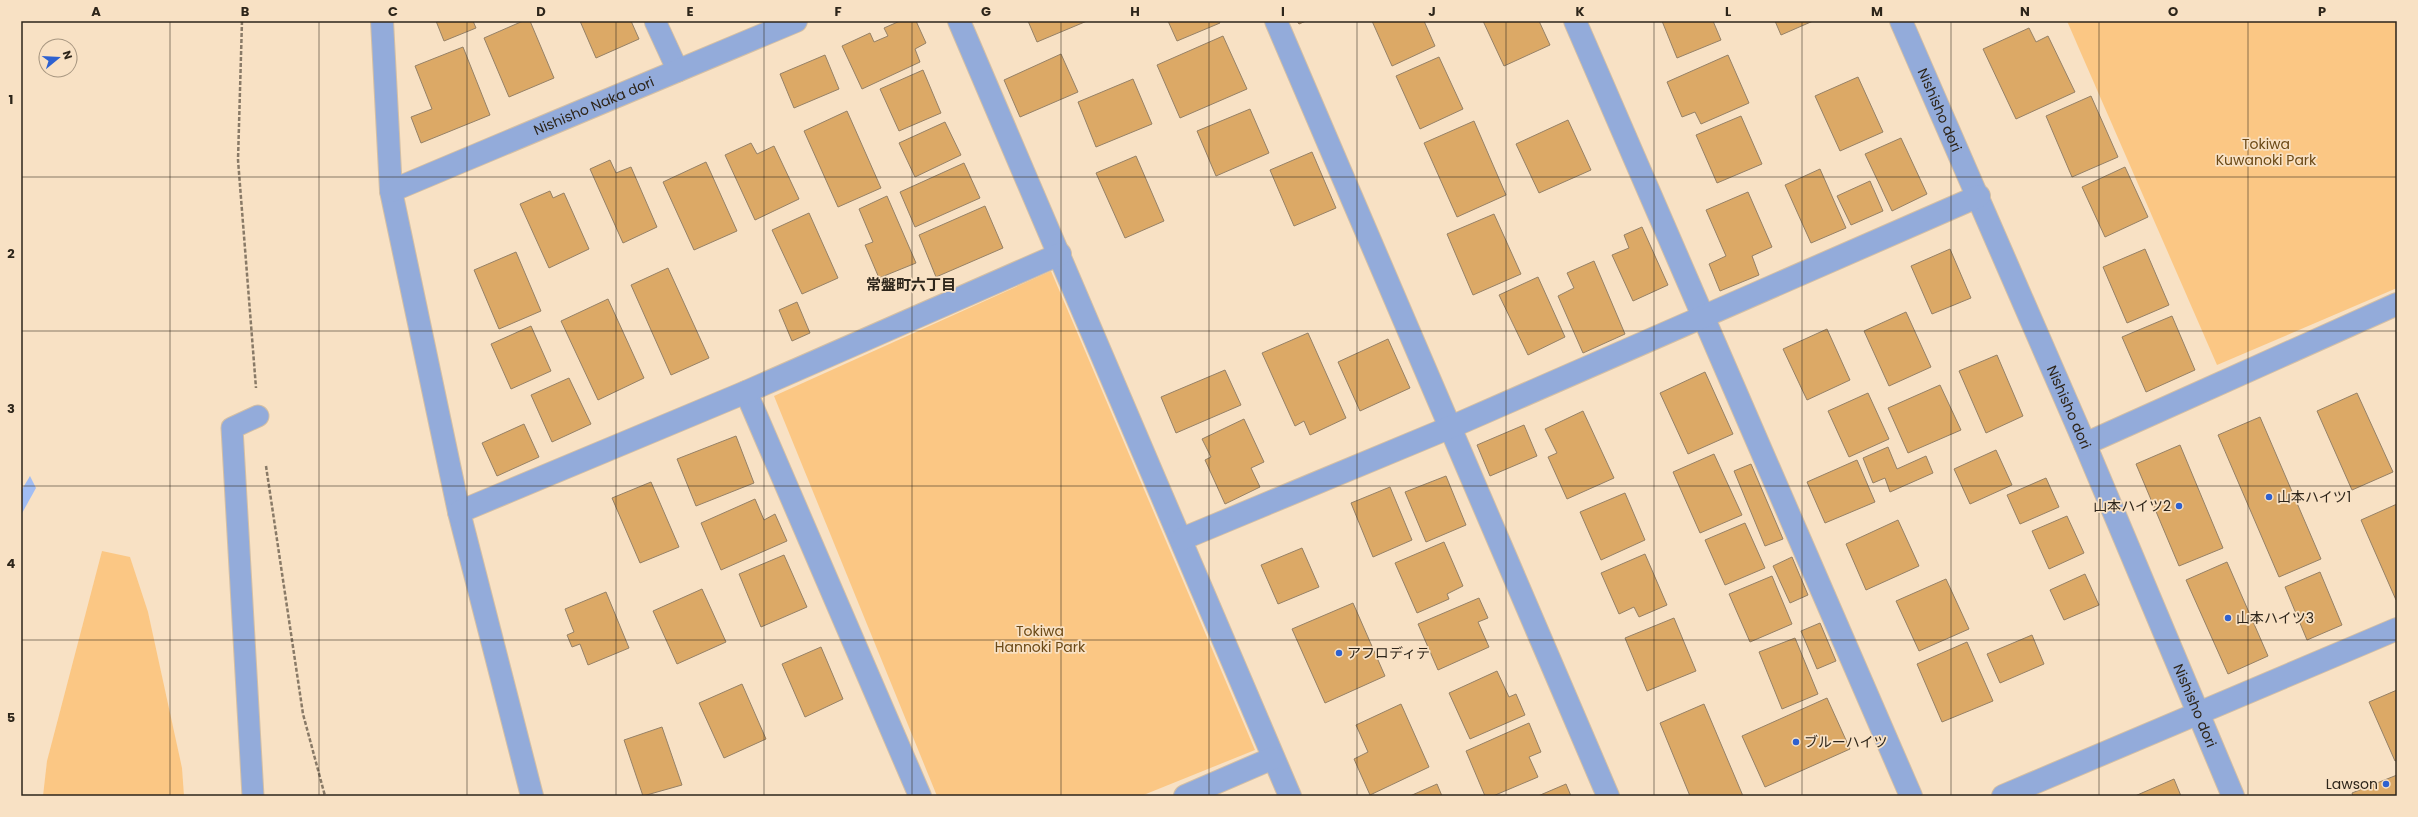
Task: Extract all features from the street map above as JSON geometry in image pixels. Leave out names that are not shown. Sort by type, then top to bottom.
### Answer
[{"type":"street","points":[[382,21],[391,191],[459,512],[532,796]]},
{"type":"street","name":"Nishisho Naka dori","points":[[391,191],[796,21]]},
{"type":"street","points":[[959,21],[1182,539],[1290,796]]},
{"type":"street","points":[[1276,21],[1608,796]]},
{"type":"street","points":[[1575,21],[1911,796]]},
{"type":"street","name":"Nishisho dori","points":[[1901,21],[1979,196],[2086,444],[2197,713],[2233,796]]},
{"type":"street","points":[[1182,539],[1451,427],[1979,196]]},
{"type":"street","points":[[459,512],[746,392],[1060,254]]},
{"type":"street","points":[[2086,444],[2397,304]]},
{"type":"street","points":[[746,392],[920,796]]},
{"type":"street","points":[[2003,796],[2397,628]]},
{"type":"street","points":[[1185,796],[1273,758]]},
{"type":"lane","points":[[656,21],[678,71]]},
{"type":"lane","points":[[253,796],[232,428],[258,416]]},
{"type":"green space","name":"Tokiwa Kuwanoki Park","points":[[2067,21],[2397,21],[2397,288],[2217,365]]},
{"type":"green space","name":"Tokiwa Hannoki Park","points":[[1051,271],[1255,750],[1141,796],[937,796],[774,396]]},
{"type":"green space","points":[[102,551],[130,557],[148,612],[182,768],[184,796],[43,796],[47,761]]},
{"type":"water","points":[[30,476],[36,488],[21,515],[21,491]]},
{"type":"building","points":[[436,21],[473,21],[476,28],[444,41]]},
{"type":"building","points":[[523,21],[530,21],[554,78],[509,97],[484,38]]},
{"type":"building","points":[[580,21],[631,21],[639,39],[596,58]]},
{"type":"building","points":[[900,21],[916,21],[926,43],[915,49],[920,62],[862,89],[842,46],[870,33],[874,42],[888,36],[884,28]]},
{"type":"building","points":[[1028,21],[1087,21],[1037,42]]},
{"type":"building","points":[[1168,21],[1219,21],[1220,23],[1177,41]]},
{"type":"building","points":[[1297,21],[1306,21],[1299,24]]},
{"type":"building","points":[[1372,21],[1424,21],[1435,46],[1392,66]]},
{"type":"building","points":[[1483,21],[1539,21],[1550,45],[1504,66]]},
{"type":"building","points":[[1662,21],[1713,21],[1721,40],[1677,58]]},
{"type":"building","points":[[1775,21],[1813,21],[1781,35]]},
{"type":"building","points":[[2029,28],[2036,42],[2048,36],[2075,92],[2016,119],[1983,49]]},
{"type":"building","points":[[1223,36],[1247,89],[1180,118],[1157,65]]},
{"type":"building","points":[[463,47],[490,115],[421,143],[411,117],[432,109],[415,66]]},
{"type":"building","points":[[1061,54],[1078,92],[1020,117],[1004,80]]},
{"type":"building","points":[[825,55],[839,89],[794,108],[780,74]]},
{"type":"building","points":[[1728,55],[1749,103],[1701,124],[1695,112],[1682,117],[1667,82]]},
{"type":"building","points":[[1439,57],[1463,109],[1420,129],[1396,76]]},
{"type":"building","points":[[923,70],[941,113],[899,131],[880,89]]},
{"type":"building","points":[[1858,77],[1883,132],[1840,151],[1815,96]]},
{"type":"building","points":[[1133,79],[1152,124],[1096,147],[1078,102]]},
{"type":"building","points":[[2091,96],[2118,157],[2072,177],[2046,116]]},
{"type":"building","points":[[1250,109],[1269,153],[1216,176],[1197,131]]},
{"type":"building","points":[[847,111],[881,188],[838,207],[804,131]]},
{"type":"building","points":[[1741,116],[1762,164],[1717,183],[1696,135]]},
{"type":"building","points":[[1568,120],[1591,170],[1539,193],[1516,144]]},
{"type":"building","points":[[1474,121],[1506,195],[1457,217],[1424,143]]},
{"type":"building","points":[[945,122],[961,155],[915,177],[899,143]]},
{"type":"building","points":[[1901,138],[1927,194],[1892,211],[1865,154]]},
{"type":"building","points":[[751,143],[757,154],[774,146],[799,199],[755,220],[725,155]]},
{"type":"building","points":[[1312,152],[1336,208],[1294,226],[1270,170]]},
{"type":"building","points":[[1136,156],[1164,221],[1125,238],[1096,173]]},
{"type":"building","points":[[610,160],[616,173],[631,167],[657,227],[623,243],[590,169]]},
{"type":"building","points":[[706,162],[737,231],[694,250],[663,182]]},
{"type":"building","points":[[964,163],[980,198],[915,227],[900,192]]},
{"type":"building","points":[[2125,167],[2148,217],[2105,237],[2082,187]]},
{"type":"building","points":[[1820,169],[1846,228],[1811,243],[1785,185]]},
{"type":"building","points":[[1870,181],[1883,211],[1851,225],[1837,196]]},
{"type":"building","points":[[550,191],[553,198],[564,193],[589,249],[549,268],[520,204]]},
{"type":"building","points":[[1748,192],[1772,247],[1752,256],[1759,275],[1720,291],[1709,264],[1726,256],[1706,210]]},
{"type":"building","points":[[887,196],[916,263],[879,278],[865,245],[873,242],[859,209]]},
{"type":"building","points":[[985,206],[1003,248],[936,277],[919,235]]},
{"type":"building","points":[[809,213],[838,278],[802,294],[772,230]]},
{"type":"building","points":[[1494,214],[1521,274],[1473,295],[1447,234]]},
{"type":"building","points":[[1642,227],[1668,285],[1633,301],[1612,255],[1629,248],[1624,235]]},
{"type":"building","points":[[1950,249],[1971,298],[1932,314],[1911,266]]},
{"type":"building","points":[[2145,249],[2169,305],[2127,323],[2103,267]]},
{"type":"building","points":[[516,252],[541,311],[499,329],[474,270]]},
{"type":"building","points":[[1594,261],[1625,334],[1583,353],[1558,296],[1574,288],[1567,273]]},
{"type":"building","points":[[668,268],[709,358],[671,375],[631,285]]},
{"type":"building","points":[[1538,277],[1565,337],[1528,355],[1499,295]]},
{"type":"building","points":[[608,299],[644,378],[598,400],[561,321]]},
{"type":"building","points":[[797,302],[810,333],[792,341],[779,310]]},
{"type":"building","points":[[1906,312],[1931,367],[1889,386],[1864,331]]},
{"type":"building","points":[[2172,316],[2195,370],[2146,392],[2122,337]]},
{"type":"building","points":[[531,326],[551,371],[511,389],[491,344]]},
{"type":"building","points":[[1827,329],[1850,380],[1807,400],[1783,349]]},
{"type":"building","points":[[1308,333],[1346,418],[1310,435],[1304,421],[1295,426],[1262,353]]},
{"type":"building","points":[[1388,339],[1410,388],[1360,411],[1338,362]]},
{"type":"building","points":[[1997,355],[2023,416],[1986,433],[1959,371]]},
{"type":"building","points":[[1225,370],[1241,405],[1176,433],[1161,397]]},
{"type":"building","points":[[1705,372],[1733,434],[1688,454],[1660,393]]},
{"type":"building","points":[[569,378],[591,424],[552,442],[531,395]]},
{"type":"building","points":[[1940,385],[1961,430],[1908,453],[1888,408]]},
{"type":"building","points":[[1868,393],[1889,439],[1849,457],[1828,411]]},
{"type":"building","points":[[2357,393],[2393,472],[2352,490],[2317,411]]},
{"type":"building","points":[[1583,411],[1614,478],[1567,499],[1548,457],[1557,453],[1545,429]]},
{"type":"building","name":"山本ハイツ1","points":[[2260,417],[2321,559],[2279,577],[2218,435]]},
{"type":"building","points":[[1244,419],[1264,462],[1251,468],[1260,487],[1225,504],[1205,460],[1211,457],[1202,439]]},
{"type":"building","points":[[524,424],[539,457],[497,476],[482,443]]},
{"type":"building","points":[[1524,425],[1537,456],[1490,476],[1477,445]]},
{"type":"building","points":[[736,436],[754,483],[696,506],[677,459]]},
{"type":"building","name":"山本ハイツ2","points":[[2180,445],[2223,548],[2179,566],[2136,464]]},
{"type":"building","points":[[1888,447],[1897,469],[1926,456],[1933,473],[1890,492],[1885,478],[1873,483],[1863,458]]},
{"type":"building","points":[[1996,450],[2012,485],[1970,504],[1954,469]]},
{"type":"building","points":[[1714,454],[1742,515],[1700,533],[1673,472]]},
{"type":"building","points":[[1857,460],[1875,502],[1825,523],[1807,482]]},
{"type":"building","points":[[1751,464],[1783,539],[1765,546],[1734,471]]},
{"type":"building","points":[[1446,476],[1466,525],[1426,542],[1405,492]]},
{"type":"building","points":[[2046,478],[2059,507],[2020,524],[2007,495]]},
{"type":"building","points":[[651,482],[679,547],[640,563],[612,498]]},
{"type":"building","points":[[1390,487],[1412,540],[1373,557],[1351,503]]},
{"type":"building","points":[[1625,493],[1645,540],[1601,560],[1580,512]]},
{"type":"building","points":[[755,499],[764,520],[775,514],[787,541],[721,570],[701,523]]},
{"type":"building","points":[[2397,504],[2397,599],[2396,600],[2361,520]]},
{"type":"building","points":[[2067,516],[2084,553],[2049,569],[2032,531]]},
{"type":"building","points":[[1898,520],[1919,566],[1866,590],[1846,544]]},
{"type":"building","points":[[1745,523],[1765,568],[1725,585],[1705,540]]},
{"type":"building","points":[[1444,542],[1463,586],[1447,594],[1449,599],[1417,613],[1395,563]]},
{"type":"building","points":[[1302,548],[1319,587],[1278,604],[1261,565]]},
{"type":"building","points":[[1645,554],[1667,605],[1639,617],[1634,607],[1619,614],[1601,573]]},
{"type":"building","points":[[784,555],[807,607],[761,627],[739,574]]},
{"type":"building","points":[[1792,557],[1808,595],[1790,603],[1773,566]]},
{"type":"building","name":"山本ハイツ3","points":[[2227,562],[2268,656],[2228,674],[2186,580]]},
{"type":"building","points":[[2320,572],[2342,625],[2307,640],[2285,587]]},
{"type":"building","points":[[2085,574],[2099,605],[2064,620],[2050,590]]},
{"type":"building","points":[[1772,576],[1792,624],[1750,642],[1729,594]]},
{"type":"building","points":[[1946,579],[1969,629],[1919,651],[1896,601]]},
{"type":"building","points":[[702,589],[726,642],[677,664],[653,611]]},
{"type":"building","points":[[606,592],[629,648],[588,665],[580,644],[572,647],[567,635],[574,632],[565,609]]},
{"type":"building","points":[[1479,598],[1488,618],[1478,622],[1489,647],[1438,670],[1418,624]]},
{"type":"building","name":"アフロディテ","points":[[1353,603],[1385,676],[1325,703],[1292,629]]},
{"type":"building","points":[[1674,618],[1696,671],[1647,691],[1625,638]]},
{"type":"building","points":[[1820,623],[1836,661],[1817,669],[1801,631]]},
{"type":"building","points":[[2032,635],[2044,664],[2000,683],[1987,654]]},
{"type":"building","points":[[1795,638],[1818,694],[1782,709],[1759,652]]},
{"type":"building","points":[[1967,642],[1993,701],[1942,722],[1917,664]]},
{"type":"building","points":[[821,647],[843,699],[805,717],[782,664]]},
{"type":"building","points":[[1497,671],[1509,697],[1516,694],[1525,715],[1470,739],[1449,693]]},
{"type":"building","points":[[742,684],[766,739],[724,758],[699,703]]},
{"type":"building","points":[[2397,690],[2397,760],[2395,761],[2369,702]]},
{"type":"building","name":"ブルーハイツ","points":[[1827,698],[1850,749],[1765,787],[1742,736]]},
{"type":"building","points":[[1401,704],[1429,767],[1370,795],[1354,759],[1368,752],[1356,725]]},
{"type":"building","points":[[1704,704],[1743,796],[1690,796],[1660,723]]},
{"type":"building","points":[[1529,723],[1541,752],[1529,757],[1538,777],[1493,796],[1485,796],[1466,751]]},
{"type":"building","points":[[662,727],[682,785],[643,796],[624,740]]},
{"type":"building","name":"Lawson","points":[[2397,775],[2397,796],[2353,796],[2352,793]]},
{"type":"building","points":[[2174,779],[2181,796],[2135,796]]},
{"type":"building","points":[[1437,784],[1442,796],[1410,796]]},
{"type":"building","points":[[1566,784],[1571,796],[1538,796]]},
{"type":"place","name":"山本ハイツ1","points":[[2269,497]]},
{"type":"place","name":"山本ハイツ2","points":[[2179,506]]},
{"type":"place","name":"山本ハイツ3","points":[[2228,618]]},
{"type":"place","name":"アフロディテ","points":[[1339,653]]},
{"type":"place","name":"ブルーハイツ","points":[[1796,742]]},
{"type":"place","name":"Lawson","points":[[2386,784]]},
{"type":"district","name":"常盤町六丁目","points":[[911,285]]}]
